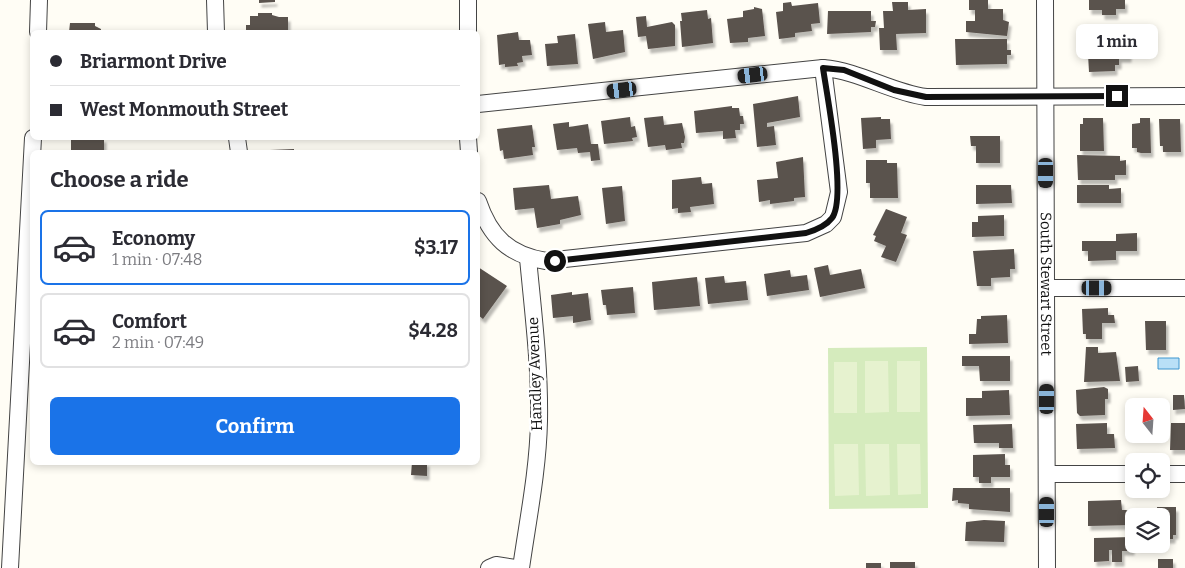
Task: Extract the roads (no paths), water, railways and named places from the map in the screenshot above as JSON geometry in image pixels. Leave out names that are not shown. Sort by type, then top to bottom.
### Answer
[{"type":"street","points":[[38,30],[39,0]]},
{"type":"street","points":[[215,0],[216,30]]},
{"type":"street","points":[[468,0],[468,30]]},
{"type":"street","name":"South Stewart Street","points":[[1044,0],[1047,288],[1046,568]]},
{"type":"street","points":[[480,206],[490,229],[509,249],[528,258],[555,261],[806,233],[826,224],[833,217],[839,192],[823,68]]},
{"type":"street","points":[[480,104],[823,68],[844,70],[894,90],[926,97],[1185,96]]},
{"type":"street","points":[[10,568],[30,194]]},
{"type":"street","name":"Handley Avenue","points":[[521,568],[537,459],[539,421],[538,364],[528,258]]},
{"type":"street","points":[[1047,288],[1185,288]]},
{"type":"street","points":[[1047,474],[1125,474]]},
{"type":"street","points":[[1170,474],[1185,474]]},
{"type":"street","points":[[489,568],[496,566],[515,568]]},
{"type":"water","points":[[1158,358],[1179,358],[1179,369],[1158,369]]}]
